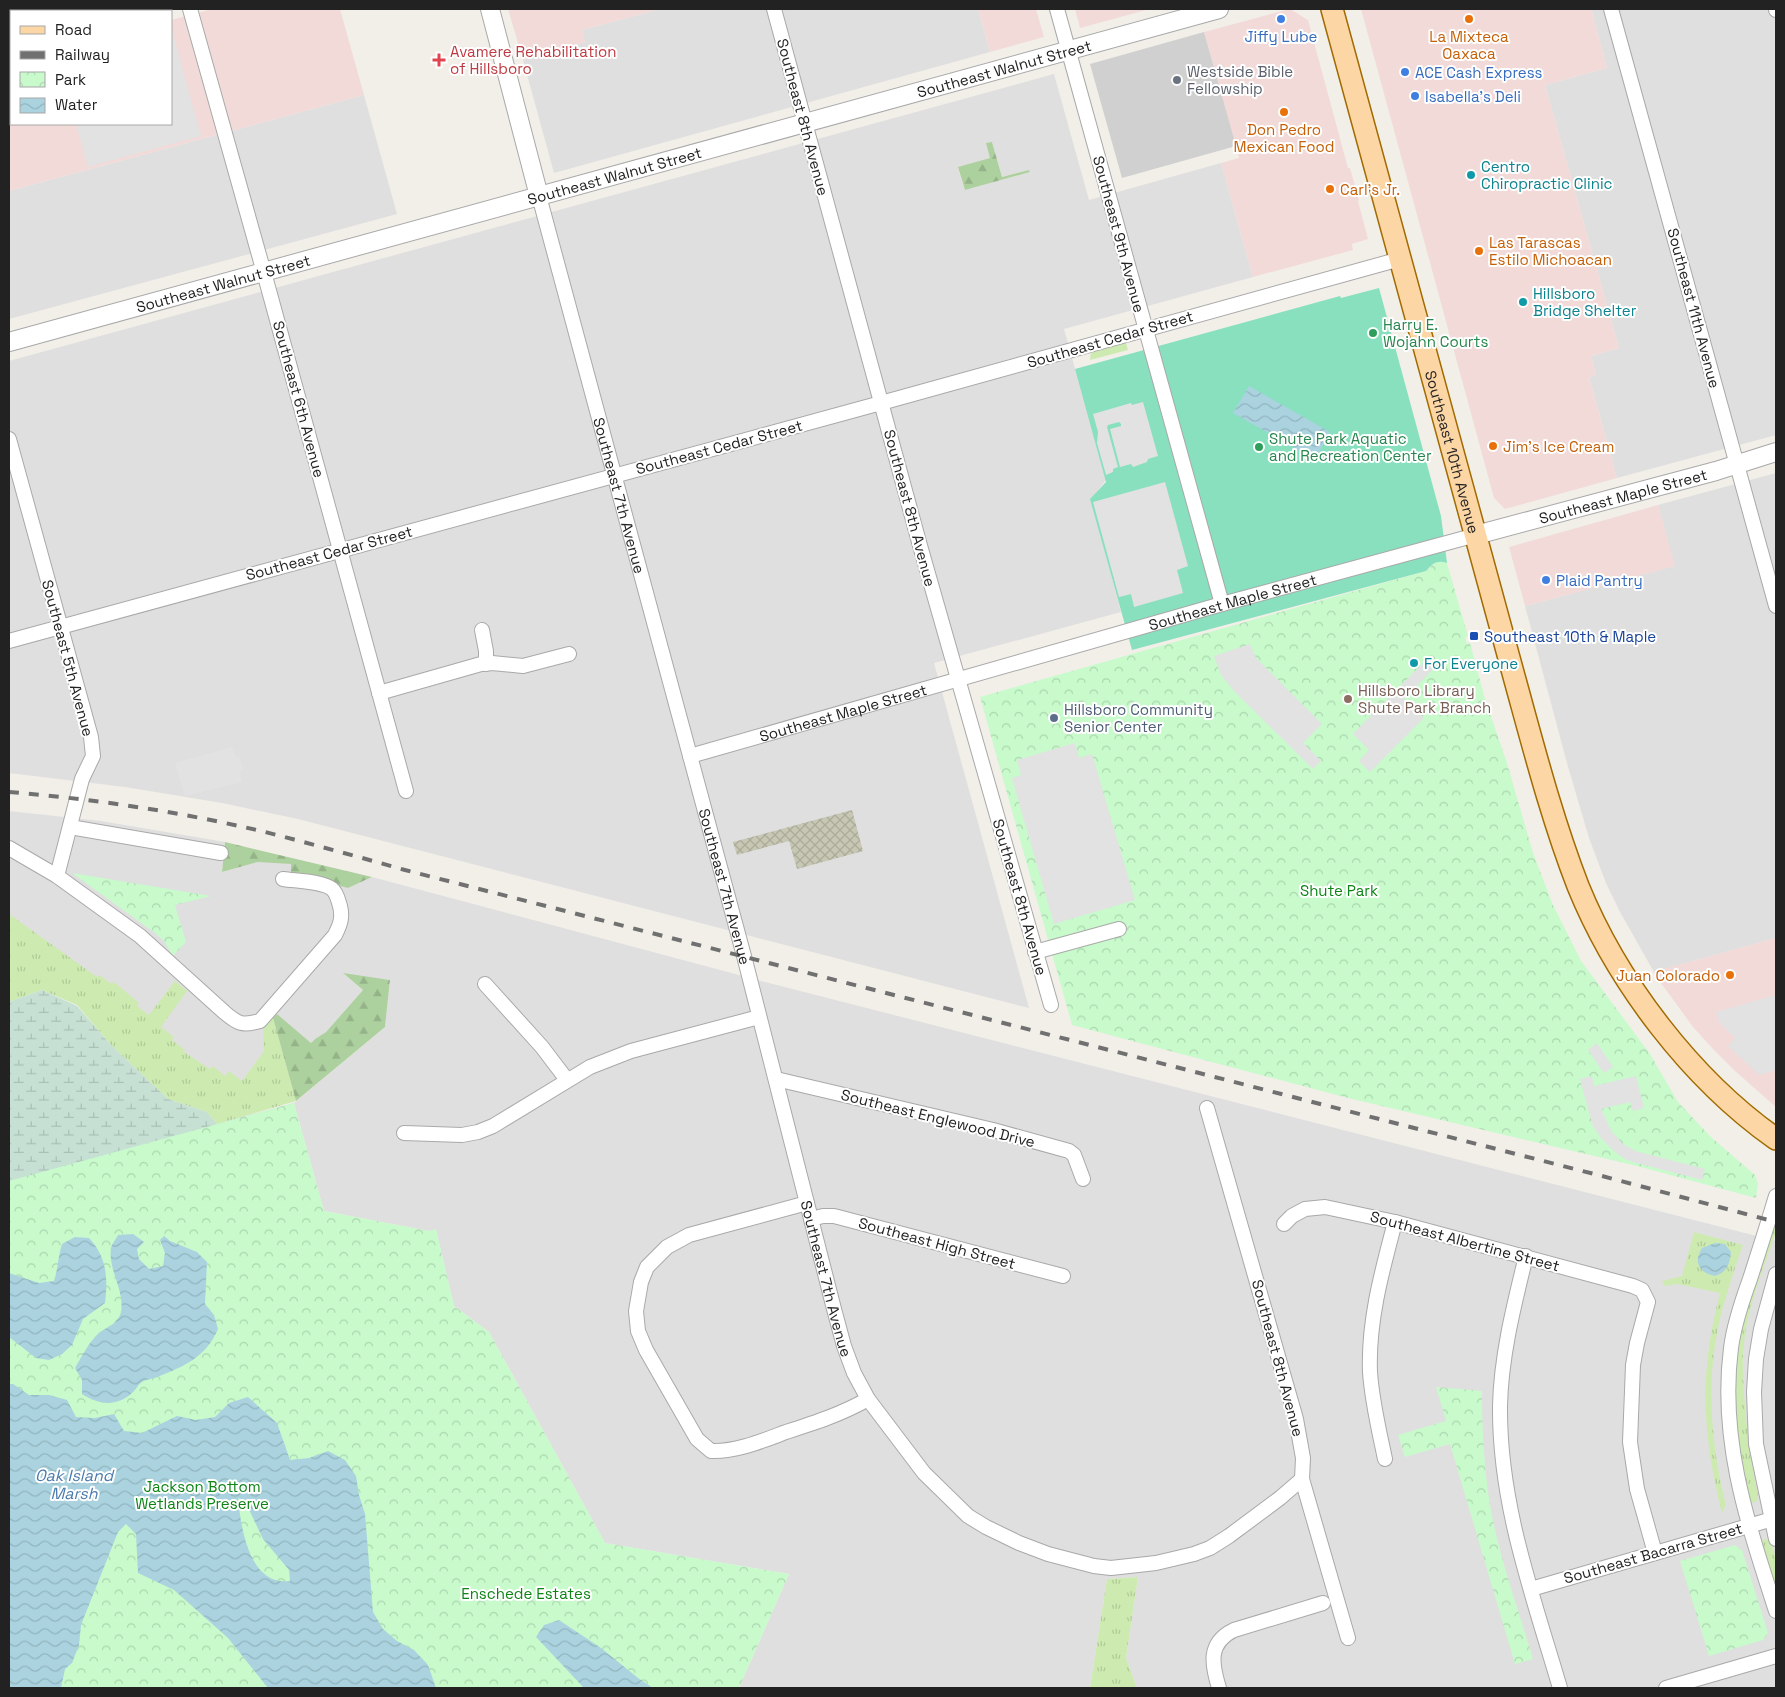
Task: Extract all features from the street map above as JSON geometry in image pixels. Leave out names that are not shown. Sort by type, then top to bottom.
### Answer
[{"type":"main road","name":"Southeast 10th Avenue","points":[[1332,9],[1515,680],[1560,836],[1579,888],[1602,936],[1653,1017],[1701,1074],[1776,1138]]},
{"type":"street","name":"Southeast 6th Avenue","points":[[190,9],[264,271],[406,791]]},
{"type":"street","name":"Southeast 7th Avenue","points":[[490,9],[776,1079],[844,1346],[854,1373],[868,1399],[924,1473],[968,1516],[1018,1543],[1048,1554],[1094,1566],[1111,1568],[1133,1566],[1194,1554],[1216,1544],[1280,1498],[1302,1479]]},
{"type":"street","name":"Southeast 8th Avenue","points":[[774,9],[881,403],[1051,1005]]},
{"type":"street","name":"Southeast 9th Avenue","points":[[1057,9],[1222,604]]},
{"type":"street","name":"Southeast Walnut Street","points":[[9,342],[1219,9]]},
{"type":"street","name":"Southeast 11th Avenue","points":[[1611,9],[1776,606]]},
{"type":"street","name":"Southeast Cedar Street","points":[[9,641],[881,403],[1400,258]]},
{"type":"street","name":"Southeast 5th Avenue","points":[[9,439],[91,737],[93,756],[82,779],[57,876]]},
{"type":"street","name":"Southeast Maple Street","points":[[690,756],[1222,604],[1776,452]]},
{"type":"street","points":[[482,630],[486,651],[486,664]]},
{"type":"street","points":[[379,692],[486,664],[523,666],[569,654]]},
{"type":"street","points":[[70,827],[222,853]]},
{"type":"street","points":[[9,848],[57,876],[140,936],[235,1022],[243,1025],[260,1021],[335,935],[341,924],[342,914],[337,896],[333,890],[318,884],[283,879]]},
{"type":"street","points":[[1035,952],[1120,928]]},
{"type":"street","points":[[485,984],[542,1047],[566,1080]]},
{"type":"street","points":[[404,1133],[462,1135],[478,1132],[493,1126],[590,1067],[631,1051],[759,1017]]},
{"type":"street","name":"Southeast Englewood Drive","points":[[776,1079],[993,1130],[1069,1151],[1074,1155],[1083,1179]]},
{"type":"street","name":"Southeast 8th Avenue","points":[[1206,1108],[1296,1419],[1303,1458],[1302,1479],[1348,1638]]},
{"type":"street","points":[[1776,1196],[1739,1310],[1731,1347],[1728,1383],[1731,1444],[1737,1480],[1749,1526],[1776,1611]]},
{"type":"street","points":[[807,1203],[689,1235],[667,1247],[647,1267],[641,1282],[636,1311],[638,1331],[646,1350],[697,1439],[711,1451],[723,1452],[765,1439],[833,1416],[868,1399]]},
{"type":"street","name":"Southeast Albertine Street","points":[[1284,1224],[1292,1216],[1306,1209],[1326,1207],[1395,1222],[1526,1256],[1642,1290],[1648,1302],[1633,1365],[1630,1442],[1637,1490],[1655,1553]]},
{"type":"street","name":"Southeast High Street","points":[[811,1218],[834,1216],[1063,1276]]},
{"type":"street","points":[[1385,1458],[1373,1400],[1370,1371],[1372,1325],[1395,1222]]},
{"type":"street","points":[[1526,1256],[1512,1315],[1500,1405],[1503,1468],[1510,1515],[1560,1688]]},
{"type":"street","points":[[1776,1274],[1761,1329],[1756,1359],[1754,1392],[1756,1444],[1774,1519],[1776,1539]]},
{"type":"street","name":"Southeast Bacarra Street","points":[[1531,1589],[1774,1519]]},
{"type":"street","points":[[1219,1688],[1213,1658],[1214,1650],[1224,1637],[1234,1630],[1323,1603]]},
{"type":"street","points":[[1666,1688],[1776,1656]]},
{"type":"shaded area","points":[[212,9],[340,9],[364,95],[9,191],[9,64],[10,125],[172,125],[172,20]]},
{"type":"shaded area","points":[[508,9],[660,9],[582,30],[585,42],[523,60]]},
{"type":"shaded area","points":[[660,9],[978,9],[990,52],[554,173],[523,60],[585,42],[582,30]]},
{"type":"shaded area","points":[[978,9],[1036,9],[1044,37],[990,52]]},
{"type":"shaded area","points":[[1075,9],[1150,9],[1080,28]]},
{"type":"shaded area","points":[[1290,9],[1308,20],[1348,168],[1350,168],[1359,200],[1368,239],[1352,244],[1353,250],[1253,277],[1221,163],[1239,158],[1204,32]]},
{"type":"shaded area","points":[[1361,9],[1591,9],[1607,68],[1545,85],[1619,348],[1591,356],[1596,375],[1589,377],[1617,478],[1505,509],[1494,498]]},
{"type":"shaded area","points":[[1591,9],[1776,9],[1776,435],[1617,478],[1589,377],[1596,375],[1591,356],[1619,348],[1545,85],[1607,68]]},
{"type":"shaded area","points":[[172,31],[201,136],[88,167],[76,125],[172,125]]},
{"type":"shaded area","points":[[1204,32],[1236,146],[1122,178],[1090,64]]},
{"type":"shaded area","points":[[1054,74],[1089,200],[1221,163],[1253,277],[1064,329],[1106,480],[1091,499],[1121,612],[934,663],[1029,1008],[298,819],[222,803],[125,787],[9,773],[9,361]],"holes":[[[992,142],[1002,177],[1029,170],[1030,172],[965,190],[958,168],[991,158],[987,144]]]},
{"type":"shaded area","points":[[364,95],[397,214],[9,319],[9,191]]},
{"type":"shaded area","points":[[1143,402],[1158,456],[1133,467],[1131,464],[1120,467],[1110,429],[1121,426],[1121,424],[1119,422],[1108,425],[1118,467],[1106,475],[1097,443],[1098,432],[1093,414],[1131,403],[1132,405]]},
{"type":"shaded area","points":[[1776,473],[1776,938],[1654,972],[1620,912],[1606,883],[1589,838],[1525,606],[1674,566],[1658,505]]},
{"type":"shaded area","points":[[1165,482],[1188,566],[1177,570],[1183,593],[1134,607],[1131,594],[1119,597],[1093,502]]},
{"type":"shaded area","points":[[1658,505],[1675,566],[1525,606],[1509,547]]},
{"type":"shaded area","points":[[1250,644],[1256,658],[1322,724],[1303,743],[1321,761],[1313,769],[1234,691],[1221,675],[1214,656]]},
{"type":"shaded area","points":[[1426,660],[1434,668],[1404,699],[1424,718],[1370,772],[1359,761],[1369,750],[1353,734]]},
{"type":"shaded area","points":[[1075,743],[1079,758],[1092,754],[1135,900],[1054,924],[1012,778],[1021,775],[1017,760]]},
{"type":"shaded area","points":[[232,747],[236,757],[239,756],[243,770],[240,772],[242,782],[185,796],[175,763]]},
{"type":"shaded area","points":[[852,810],[863,851],[797,869],[789,841],[737,855],[733,842]]},
{"type":"shaded area","points":[[9,811],[101,821],[225,842],[222,872],[258,862],[278,862],[291,864],[348,888],[372,877],[769,983],[1776,1241],[1776,1688],[1137,1688],[1126,1658],[1138,1577],[1107,1579],[1090,1688],[739,1688],[789,1574],[605,1543],[489,1332],[454,1306],[436,1230],[429,1231],[324,1211],[294,1103],[385,1027],[390,980],[344,974],[363,990],[326,1032],[311,1043],[276,1014],[265,1081],[214,1089],[9,929]]},
{"type":"shaded area","points":[[1776,938],[1776,1107],[1713,1049],[1693,1027],[1653,972]]},
{"type":"shaded area","points":[[1776,995],[1776,1070],[1759,1075],[1728,1046],[1735,1038],[1719,1022],[1716,1012]]},
{"type":"shaded area","points":[[1597,1043],[1613,1067],[1604,1073],[1588,1050]]},
{"type":"shaded area","points":[[1592,1076],[1594,1086],[1636,1076],[1644,1108],[1633,1111],[1630,1102],[1601,1109],[1612,1132],[1623,1144],[1635,1151],[1705,1169],[1702,1180],[1633,1162],[1614,1151],[1601,1138],[1593,1126],[1580,1079]]},
{"type":"green space","points":[[992,142],[1002,177],[1029,170],[1030,172],[965,190],[958,167],[990,158],[986,143]]},
{"type":"green space","name":"Shute Park Aquatic and Recreation Center","points":[[1379,288],[1441,516],[1447,563],[1438,562],[1426,571],[1132,650],[1090,499],[1106,482],[1075,369],[1340,296],[1341,298]]},
{"type":"green space","points":[[1126,343],[1128,350],[1090,360],[1091,353]]},
{"type":"green space","name":"Shute Park","points":[[1435,562],[1447,563],[1468,636],[1465,637],[1467,644],[1470,643],[1485,699],[1507,763],[1533,853],[1553,905],[1581,961],[1650,1054],[1678,1102],[1711,1137],[1755,1175],[1758,1184],[1756,1198],[1637,1166],[1348,1098],[1072,1025],[980,697],[1426,571]]},
{"type":"green space","points":[[225,842],[372,877],[348,888],[291,873],[291,864],[258,862],[222,872]]},
{"type":"green space","points":[[72,873],[211,896],[175,905],[186,942],[173,956],[164,941],[155,933]]},
{"type":"green space","points":[[9,914],[97,977],[99,975],[112,984],[114,982],[139,1003],[137,1006],[149,1015],[175,981],[187,991],[161,1027],[174,1037],[172,1040],[185,1050],[184,1052],[210,1069],[213,1066],[225,1076],[229,1071],[242,1081],[264,1051],[263,1028],[273,1018],[296,1101],[217,1124],[207,1112],[168,1099],[111,1045],[77,1005],[42,990],[9,1002]]},
{"type":"green space","points":[[343,973],[390,980],[385,1027],[296,1101],[273,1018],[277,1014],[311,1043],[326,1032],[363,990]]},
{"type":"green space","points":[[42,990],[77,1006],[111,1045],[168,1099],[207,1112],[217,1124],[294,1103],[9,1384],[9,1002]]},
{"type":"green space","name":"Jackson Bottom Wetlands Preserve","points":[[294,1103],[324,1211],[429,1231],[436,1229],[454,1306],[489,1332],[605,1543],[789,1574],[739,1688],[9,1688],[9,1181]]},
{"type":"green space","points":[[1774,1227],[1776,1232],[1749,1315],[1743,1349],[1746,1419],[1758,1496],[1757,1501],[1753,1503],[1750,1502],[1739,1471],[1733,1392],[1737,1337]]},
{"type":"green space","points":[[1694,1232],[1743,1245],[1722,1311],[1713,1360],[1713,1433],[1726,1505],[1722,1513],[1710,1456],[1706,1403],[1706,1376],[1709,1350],[1720,1293],[1677,1284],[1665,1286],[1662,1281],[1682,1276]]},
{"type":"green space","points":[[1436,1387],[1482,1391],[1482,1420],[1490,1505],[1504,1563],[1533,1659],[1515,1664],[1450,1444],[1405,1457],[1398,1435],[1446,1421]]},
{"type":"green space","points":[[1764,1539],[1769,1540],[1774,1551],[1776,1592],[1761,1542]]},
{"type":"green space","points":[[1735,1545],[1742,1550],[1768,1633],[1763,1640],[1709,1656],[1680,1561]]},
{"type":"green space","points":[[1138,1577],[1126,1658],[1137,1688],[1090,1688],[1107,1579]]},
{"type":"water","points":[[1249,386],[1330,432],[1315,459],[1233,413]]},
{"type":"water","points":[[133,1234],[144,1242],[137,1249],[139,1259],[149,1269],[163,1266],[165,1253],[160,1240],[164,1236],[170,1241],[197,1252],[207,1262],[205,1304],[214,1315],[218,1329],[207,1347],[194,1359],[167,1373],[144,1381],[126,1398],[120,1401],[101,1402],[82,1394],[82,1380],[75,1368],[95,1337],[120,1316],[121,1296],[112,1265],[111,1248],[118,1235]]},
{"type":"water","points":[[75,1237],[89,1238],[100,1253],[106,1276],[105,1303],[83,1319],[72,1345],[62,1354],[49,1360],[36,1358],[9,1337],[9,1273],[39,1283],[54,1281],[62,1244]]},
{"type":"water","points":[[1715,1243],[1725,1244],[1731,1252],[1727,1267],[1715,1276],[1701,1270],[1698,1258],[1702,1248]]},
{"type":"water","name":"Oak Island Marsh","points":[[9,1384],[13,1384],[29,1395],[49,1395],[67,1400],[76,1417],[95,1418],[114,1414],[124,1431],[142,1433],[177,1416],[196,1420],[215,1417],[229,1403],[248,1397],[277,1423],[290,1460],[309,1458],[328,1451],[345,1460],[356,1476],[365,1514],[373,1612],[383,1629],[397,1641],[414,1650],[428,1665],[436,1688],[268,1688],[228,1638],[174,1590],[138,1573],[136,1534],[126,1524],[118,1532],[81,1625],[79,1645],[72,1663],[65,1669],[61,1688],[9,1688]],"holes":[[[238,1498],[245,1501],[263,1539],[289,1570],[290,1581],[276,1580],[265,1574],[256,1565],[245,1539]]]},
{"type":"water","points":[[559,1620],[601,1648],[653,1688],[584,1688],[536,1637],[544,1625]]},
{"type":"railway","points":[[9,792],[138,807],[202,818],[265,832],[405,870],[1776,1222]]},
{"type":"place","name":"Jiffy Lube","points":[[1281,19]]},
{"type":"place","name":"La Mixteca Oaxaca","points":[[1469,19]]},
{"type":"place","name":"Avamere Rehabilitation of Hillsboro","points":[[439,60]]},
{"type":"place","name":"ACE Cash Express","points":[[1405,72]]},
{"type":"place","name":"Westside Bible Fellowship","points":[[1177,80]]},
{"type":"place","name":"Isabella's Deli","points":[[1415,96]]},
{"type":"place","name":"Don Pedro Mexican Food","points":[[1284,112]]},
{"type":"place","name":"Centro Chiropractic Clinic","points":[[1471,175]]},
{"type":"place","name":"Carl's Jr.","points":[[1330,189]]},
{"type":"place","name":"Las Tarascas Estilo Michoacan","points":[[1479,251]]},
{"type":"place","name":"Hillsboro Bridge Shelter","points":[[1523,302]]},
{"type":"place","name":"Harry E. Wojahn Courts","points":[[1373,333]]},
{"type":"place","name":"Jim’s Ice Cream","points":[[1493,446]]},
{"type":"place","name":"Shute Park Aquatic and Recreation Center","points":[[1259,447]]},
{"type":"place","name":"Plaid Pantry","points":[[1546,580]]},
{"type":"place","name":"Southeast 10th & Maple","points":[[1474,636]]},
{"type":"place","name":"For Everyone","points":[[1414,663]]},
{"type":"place","name":"Hillsboro Library Shute Park Branch","points":[[1348,699]]},
{"type":"place","name":"Hillsboro Community Senior Center","points":[[1054,718]]},
{"type":"place","name":"Juan Colorado","points":[[1730,975]]},
{"type":"park label","name":"Enschede Estates","points":[[526,1593]]}]
